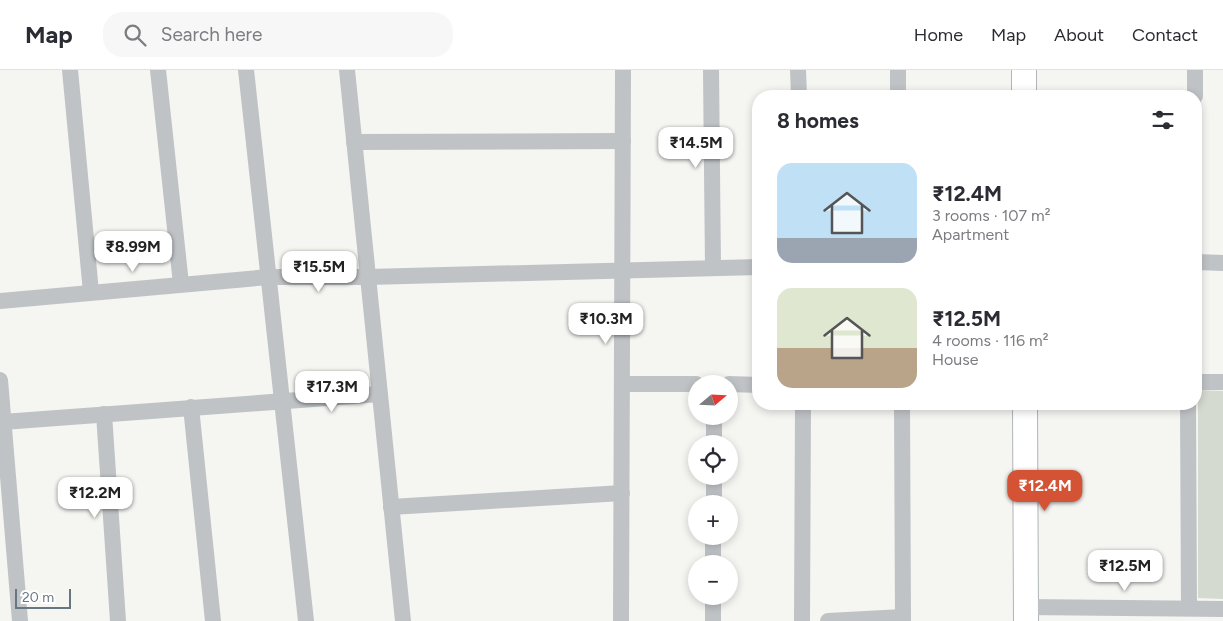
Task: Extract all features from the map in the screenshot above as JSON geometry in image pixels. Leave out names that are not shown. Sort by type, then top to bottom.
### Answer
[{"type":"street","points":[[70,70],[91,292]]},
{"type":"street","points":[[158,70],[181,284]]},
{"type":"street","points":[[246,70],[306,621]]},
{"type":"street","points":[[347,70],[403,621]]},
{"type":"street","points":[[621,621],[623,70]]},
{"type":"street","points":[[711,70],[713,268]]},
{"type":"street","points":[[798,70],[800,90]]},
{"type":"street","points":[[898,70],[898,90]]},
{"type":"street","points":[[1024,70],[1024,90]]},
{"type":"street","points":[[1195,70],[1195,90]]},
{"type":"street","points":[[354,142],[623,141]]},
{"type":"street","points":[[1202,262],[1223,263]]},
{"type":"street","points":[[0,301],[269,277],[368,277],[752,267]]},
{"type":"street","points":[[0,380],[20,621]]},
{"type":"street","points":[[1202,382],[1223,382]]},
{"type":"street","points":[[622,384],[688,384]]},
{"type":"street","points":[[738,384],[752,384]]},
{"type":"street","points":[[3,422],[380,394]]},
{"type":"street","points":[[191,408],[213,621]]},
{"type":"street","points":[[802,621],[803,410]]},
{"type":"street","points":[[828,621],[904,619],[902,410]]},
{"type":"street","points":[[1025,410],[1026,614],[1189,608],[1223,609]]},
{"type":"street","points":[[1188,410],[1189,608]]},
{"type":"street","points":[[104,414],[118,621]]},
{"type":"street","points":[[392,507],[622,493]]},
{"type":"street","points":[[713,605],[713,621]]},
{"type":"shaded area","points":[[1202,390],[1223,391],[1223,599],[1198,598],[1198,410],[1202,410]]}]
